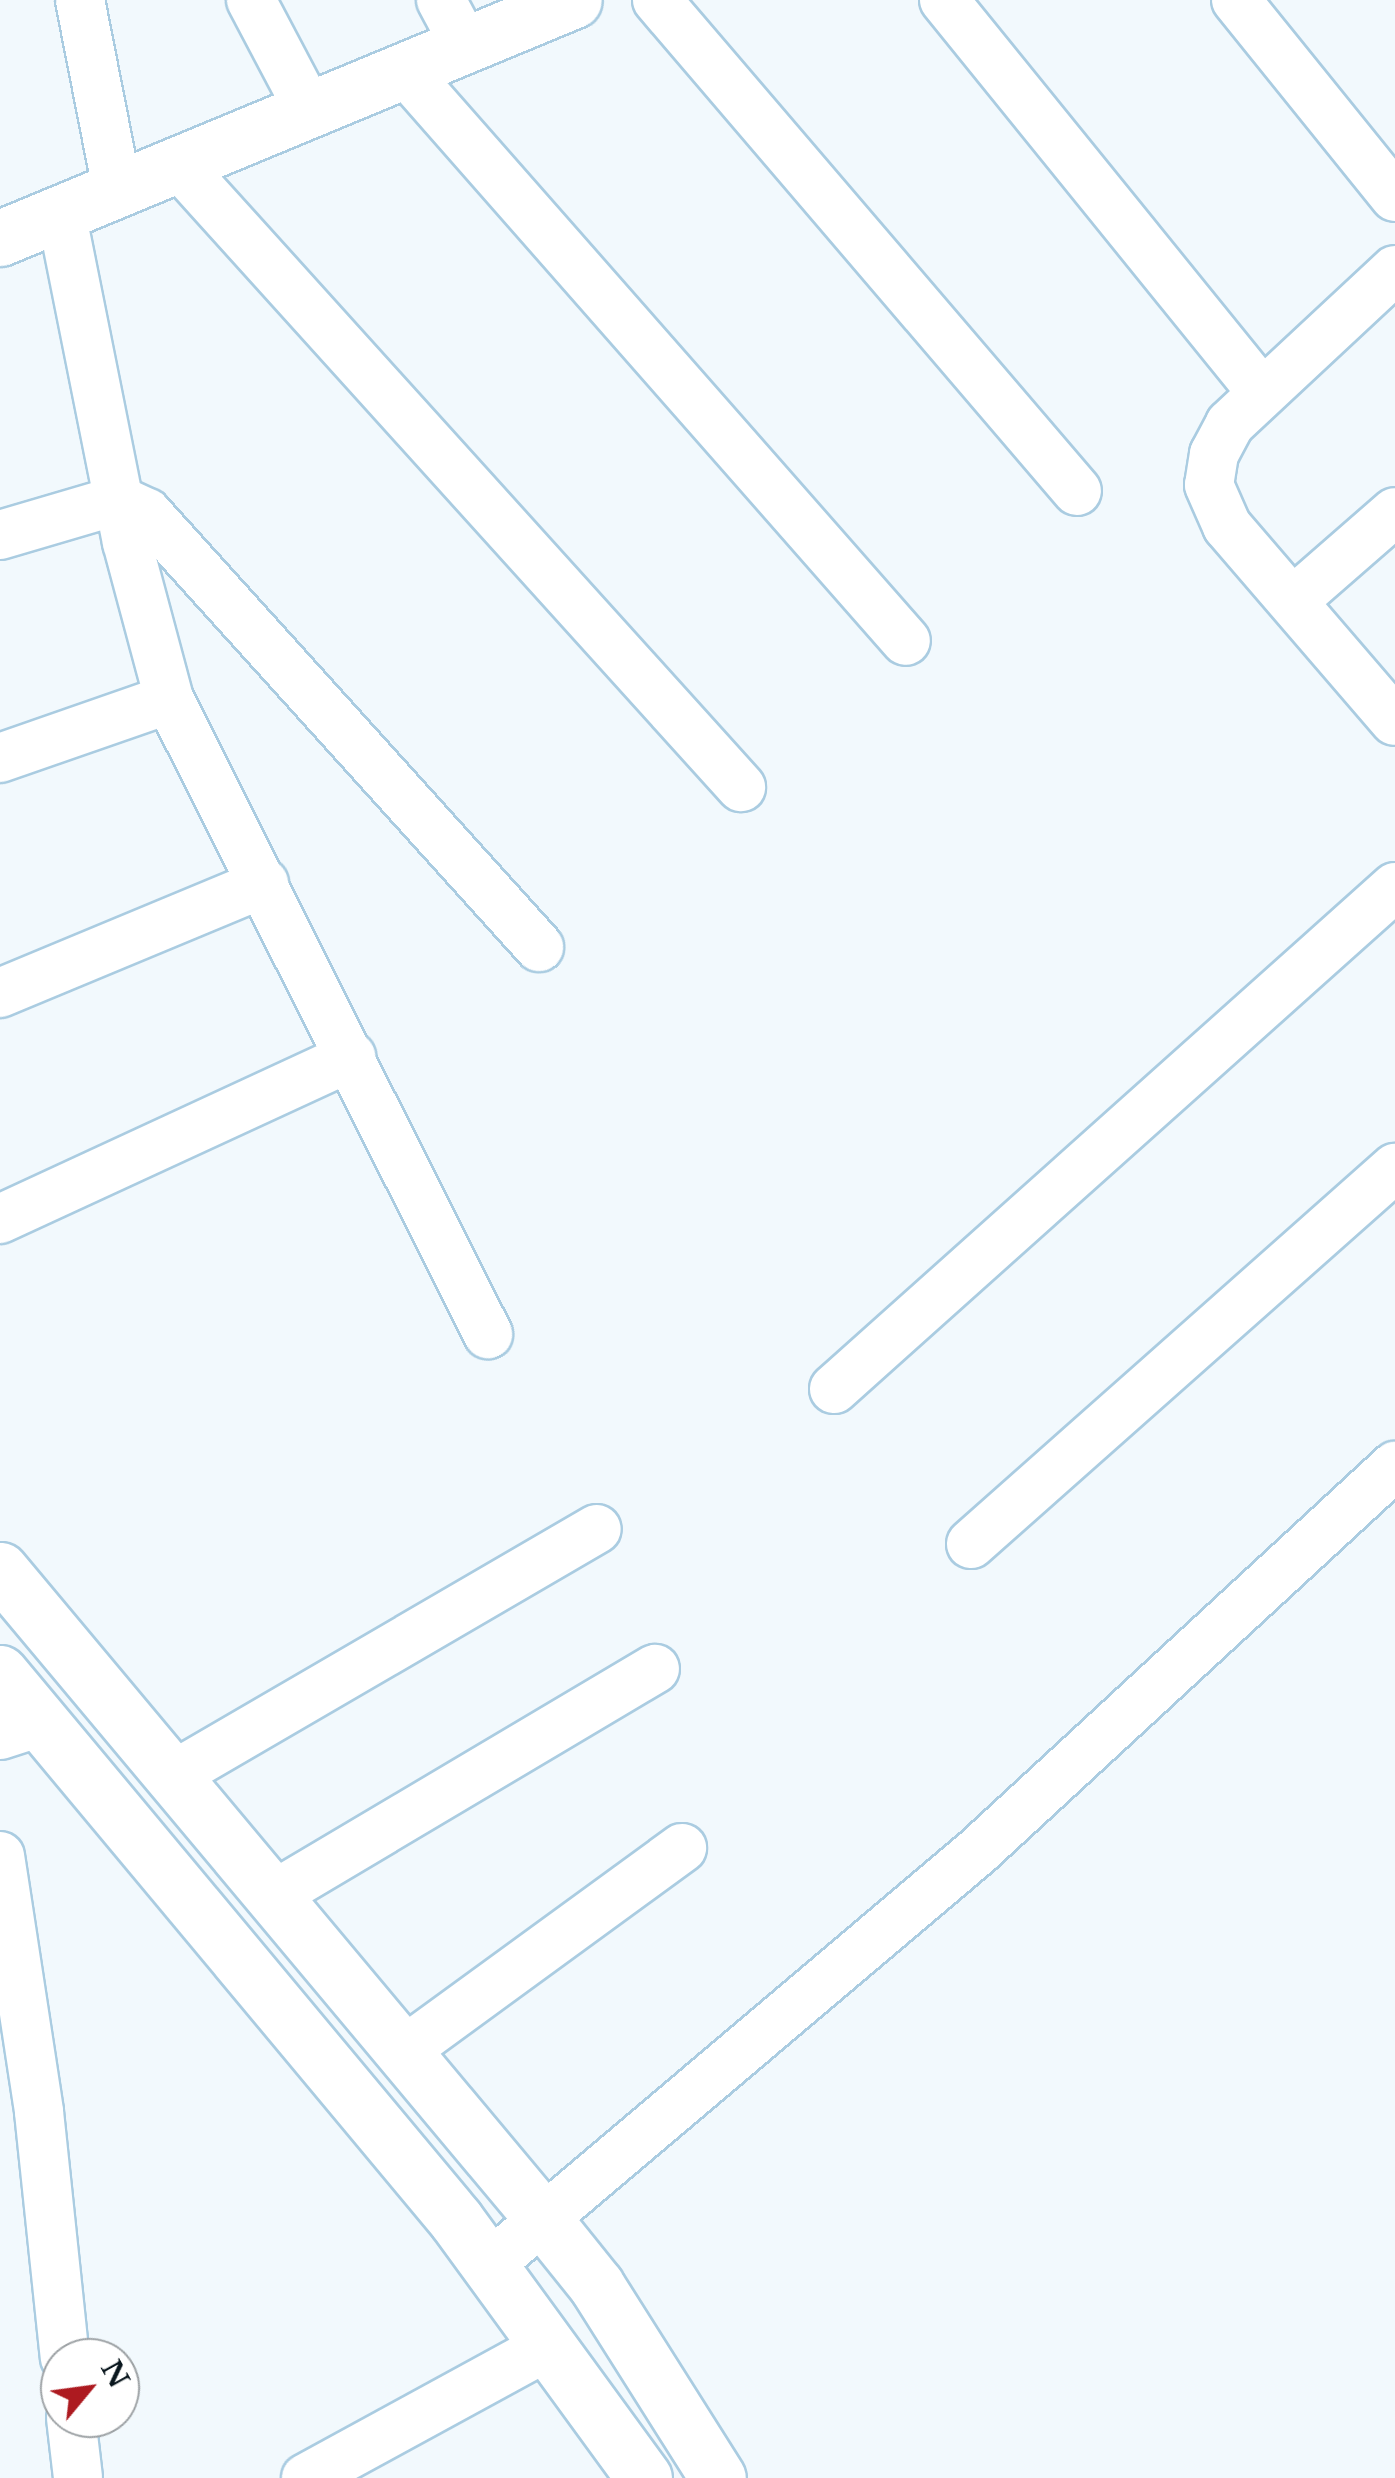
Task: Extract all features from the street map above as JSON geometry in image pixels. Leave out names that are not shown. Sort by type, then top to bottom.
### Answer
[{"type":"street","points":[[80,0],[117,189]]},
{"type":"street","points":[[251,0],[309,110]]},
{"type":"street","points":[[0,238],[404,70],[453,22],[574,0]]},
{"type":"street","points":[[657,0],[1077,491]]},
{"type":"street","points":[[944,0],[1260,390]]},
{"type":"street","points":[[1236,0],[1395,196]]},
{"type":"street","points":[[404,70],[906,642]]},
{"type":"street","points":[[178,164],[741,787]]},
{"type":"street","points":[[61,212],[119,500],[169,699],[488,1334]]},
{"type":"street","points":[[1395,270],[1260,390],[1214,454],[1209,485],[1226,526],[1395,720]]},
{"type":"street","points":[[0,535],[119,500],[147,513],[539,947]]},
{"type":"street","points":[[1293,601],[1395,512]]},
{"type":"street","points":[[0,758],[169,699]]},
{"type":"street","points":[[0,993],[264,883]]},
{"type":"street","points":[[834,1389],[1395,887]]},
{"type":"street","points":[[0,1220],[350,1058]]},
{"type":"street","points":[[971,1544],[1395,1168]]},
{"type":"street","points":[[489,2265],[978,1851],[1395,1466]]},
{"type":"street","points":[[174,1774],[598,1529]]},
{"type":"street","points":[[0,1570],[544,2219],[596,2286],[718,2478]]},
{"type":"street","points":[[274,1894],[655,1669]]},
{"type":"street","points":[[0,1672],[20,1728],[489,2265],[644,2478]]},
{"type":"street","points":[[405,2050],[682,1848]]},
{"type":"street","points":[[0,1856],[39,2112],[63,2338]]},
{"type":"street","points":[[306,2478],[550,2344]]},
{"type":"street","points":[[73,2438],[78,2478]]}]
